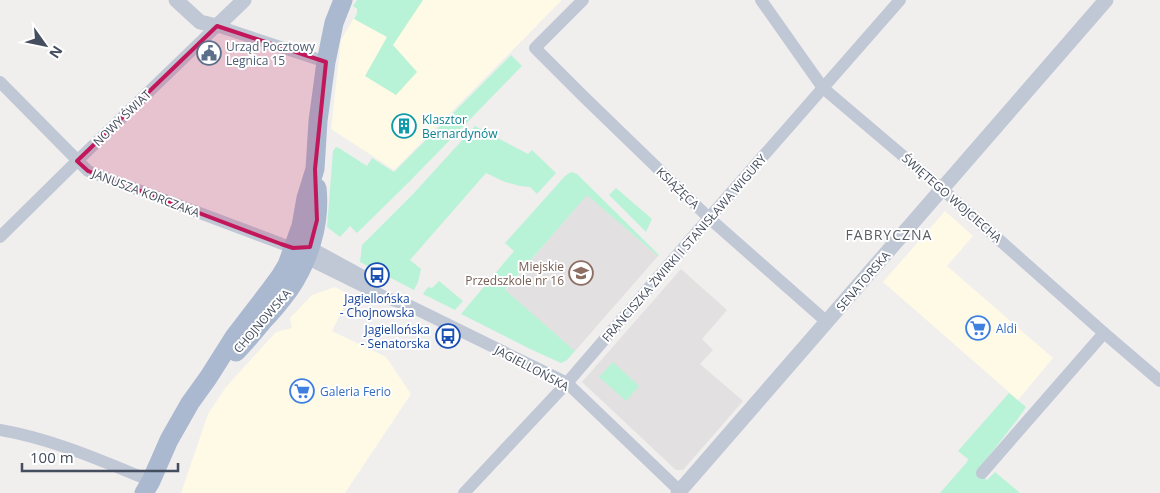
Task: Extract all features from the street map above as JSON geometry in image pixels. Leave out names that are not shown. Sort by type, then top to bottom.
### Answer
[{"type":"main road","name":"CHOJNOWSKA","points":[[148,489],[178,423],[234,337],[281,275],[303,251],[303,217],[306,198],[315,169],[318,121],[326,62],[334,23],[343,0]]},
{"type":"street","points":[[176,0],[200,22],[326,62]]},
{"type":"street","name":"NOWY ŚWIAT","points":[[0,238],[244,0]]},
{"type":"street","name":"KSIĄŻĘCA","points":[[583,0],[535,48],[709,218],[827,322]]},
{"type":"street","name":"ŚWIĘTEGO WOJCIECHA","points":[[761,0],[824,88],[1160,381]]},
{"type":"street","name":"FRANCISZKA ŻWIRKI I STANISŁAWA WIGURY","points":[[464,493],[567,383],[900,0]]},
{"type":"street","name":"SENATORSKA","points":[[680,492],[1106,0]]},
{"type":"street","name":"JANUSZA KORCZAKA","points":[[0,82],[88,171],[303,251]]},
{"type":"street","name":"JAGIELLOŃSKA","points":[[303,251],[356,273],[391,291],[410,306],[567,383],[680,492]]},
{"type":"street","points":[[982,473],[1104,333]]},
{"type":"street","points":[[0,430],[25,435],[75,451],[148,489]]},
{"type":"highlighted area","points":[[217,26],[326,62],[315,169],[317,220],[310,247],[293,248],[281,244],[88,171],[77,161]]},
{"type":"shaded area","points":[[357,0],[562,0],[394,170],[331,129],[341,40],[357,13],[353,6]]},
{"type":"shaded area","name":"Miejskie Przedszkole nr 16","points":[[587,194],[658,256],[575,351],[505,291]]},
{"type":"shaded area","points":[[945,211],[973,236],[947,266],[1053,358],[1018,400],[883,282]]},
{"type":"shaded area","points":[[681,269],[727,310],[702,339],[713,350],[700,364],[743,401],[683,470],[676,470],[582,382]]},
{"type":"shaded area","name":"Galeria Ferio","points":[[335,287],[350,295],[332,331],[386,357],[411,394],[345,493],[181,493],[208,414],[226,387],[276,332],[292,328],[290,318],[312,295]]},
{"type":"green space","points":[[357,0],[423,0],[393,45],[417,72],[396,95],[365,76],[387,37],[354,19],[357,9],[353,6]]},
{"type":"green space","points":[[511,55],[522,66],[357,233],[350,226],[340,237],[327,227],[333,151],[336,147],[367,166],[372,158],[394,172]]},
{"type":"green space","points":[[475,126],[528,154],[532,150],[556,173],[537,194],[530,187],[505,182],[486,173],[410,260],[421,269],[414,290],[360,262],[362,245],[414,193]]},
{"type":"green space","points":[[571,172],[577,174],[659,255],[587,195],[505,290],[575,351],[567,360],[561,363],[461,314],[514,251],[505,243],[565,176]]},
{"type":"green space","points":[[616,188],[652,219],[646,232],[609,195]]},
{"type":"green space","points":[[439,281],[463,301],[455,310],[423,294],[428,287],[432,288]]},
{"type":"green space","points":[[613,362],[639,386],[626,401],[599,377]]},
{"type":"green space","points":[[1009,393],[1026,407],[977,471],[987,480],[995,472],[1020,493],[940,493],[967,462],[968,459],[958,451]]},
{"type":"place","name":"Urząd Pocztowy Legnica 15","points":[[209,53]]},
{"type":"place","name":"Klasztor Bernardynów","points":[[404,126]]},
{"type":"place","name":"Miejskie Przedszkole nr 16","points":[[581,273]]},
{"type":"place","name":"Jagiellońska - Chojnowska","points":[[377,275]]},
{"type":"place","name":"Aldi","points":[[978,328]]},
{"type":"place","name":"Jagiellońska - Senatorska","points":[[448,336]]},
{"type":"place","name":"Galeria Ferio","points":[[302,391]]},
{"type":"district","name":"FABRYCZNA","points":[[889,234]]}]
